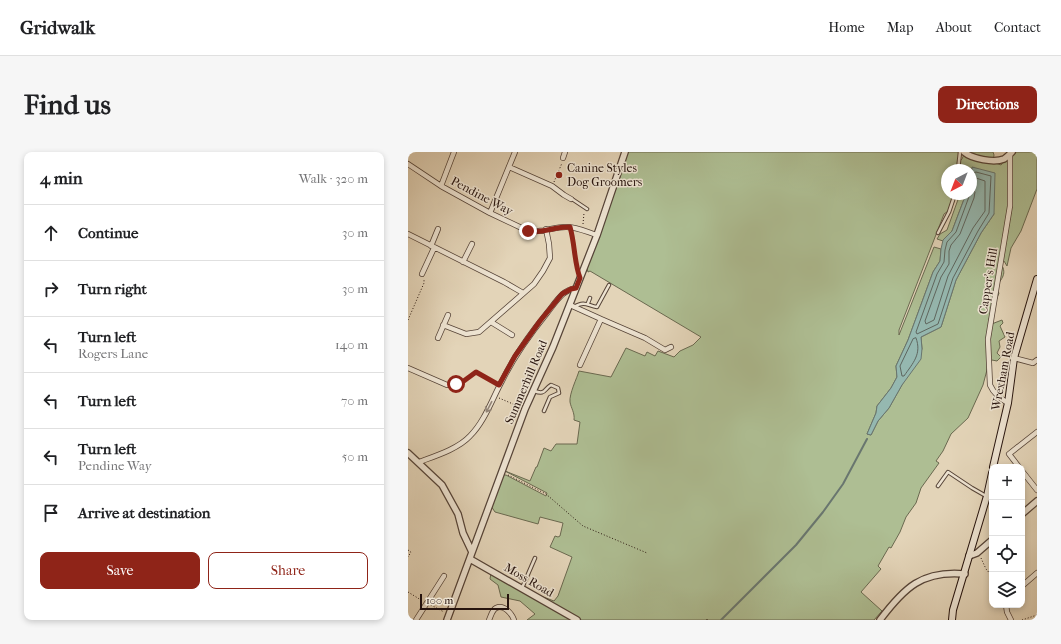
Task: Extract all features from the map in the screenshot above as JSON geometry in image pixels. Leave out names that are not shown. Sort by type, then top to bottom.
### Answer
[{"type":"main road","name":"Wrexham Road","points":[[994,464],[1008,403],[1014,358],[1037,279]]},
{"type":"main road","points":[[952,620],[953,610],[989,487]]},
{"type":"street","points":[[441,186],[454,152]]},
{"type":"street","points":[[490,213],[516,152]]},
{"type":"street","points":[[563,158],[565,152]]},
{"type":"street","name":"Summerhill Road","points":[[448,617],[525,409],[572,306],[576,288],[597,235],[625,152]]},
{"type":"street","points":[[964,152],[968,156],[998,160],[1006,158],[1011,153]]},
{"type":"street","name":"Capper's Hill","points":[[1008,403],[993,391],[990,385],[988,339],[1010,206],[1011,153]]},
{"type":"street","name":"Pendine Way","points":[[408,165],[441,186],[490,213],[528,231],[534,232],[570,227],[597,235]]},
{"type":"street","points":[[510,167],[552,186],[571,199]]},
{"type":"street","points":[[422,274],[433,247],[438,229]]},
{"type":"street","points":[[444,325],[466,334],[479,332],[523,293],[539,278],[550,258],[546,230]]},
{"type":"street","points":[[408,234],[523,293]]},
{"type":"street","points":[[463,262],[472,244]]},
{"type":"street","points":[[419,462],[449,450],[470,437],[481,422],[515,356],[540,321],[562,294],[576,288]]},
{"type":"street","points":[[572,306],[645,338],[665,350],[671,347]]},
{"type":"street","points":[[438,338],[448,315]]},
{"type":"street","points":[[580,365],[601,319]]},
{"type":"street","points":[[491,322],[512,335]]},
{"type":"street","points":[[1014,358],[1033,362],[1037,360]]},
{"type":"street","points":[[408,368],[446,385]]},
{"type":"street","points":[[1017,464],[1009,454],[1037,432]]},
{"type":"street","points":[[408,453],[442,485],[458,514],[464,534],[472,552]]},
{"type":"street","points":[[1025,475],[1037,490]]},
{"type":"street","points":[[1025,511],[1037,501]]},
{"type":"street","points":[[969,556],[978,552],[989,543]]},
{"type":"street","name":"Moss Road","points":[[470,559],[577,620]]},
{"type":"street","points":[[880,620],[909,587],[925,578],[949,573],[964,574]]},
{"type":"street","points":[[1025,583],[1037,573]]},
{"type":"street","points":[[416,620],[444,576]]},
{"type":"street","points":[[489,620],[494,611],[500,607],[510,612],[514,620]]},
{"type":"street","points":[[1006,608],[1006,612],[1011,620]]},
{"type":"lane","points":[[959,164],[960,152]]},
{"type":"lane","points":[[571,199],[588,210]]},
{"type":"lane","points":[[938,233],[949,212],[953,200]]},
{"type":"lane","points":[[572,306],[588,303],[596,307],[609,285]]},
{"type":"lane","points":[[588,303],[590,298]]},
{"type":"lane","points":[[534,391],[540,393],[543,392],[551,385],[558,388],[559,393],[550,397],[544,411]]},
{"type":"lane","points":[[938,486],[948,472],[987,496]]},
{"type":"lane","points":[[522,589],[536,558]]},
{"type":"path","points":[[552,186],[563,158]]},
{"type":"path","points":[[581,230],[584,221],[584,214],[588,210]]},
{"type":"path","points":[[570,227],[573,237],[576,267],[580,278]]},
{"type":"path","points":[[408,320],[424,283],[422,274]]},
{"type":"path","points":[[446,385],[449,381],[456,384],[461,383],[476,372],[499,385]]},
{"type":"path","points":[[494,396],[525,409]]},
{"type":"path","points":[[502,473],[509,475],[546,494],[583,526],[647,553]]},
{"type":"path","points":[[408,550],[411,552],[408,557]]},
{"type":"path","points":[[978,552],[989,572]]},
{"type":"path","points":[[408,592],[448,617]]},
{"type":"path","points":[[1022,620],[1037,615]]},
{"type":"green space","points":[[628,152],[959,152],[958,163],[962,159],[965,152],[993,152],[993,162],[1001,165],[1006,159],[1007,152],[1037,152],[1037,189],[1021,231],[1011,248],[1007,266],[1004,261],[1000,262],[1004,273],[1002,279],[995,288],[999,293],[989,319],[989,325],[1002,320],[1003,323],[1000,326],[1005,337],[999,341],[1000,347],[997,353],[1001,357],[997,361],[992,360],[988,366],[983,385],[968,418],[951,434],[943,451],[936,461],[939,463],[921,488],[916,503],[906,517],[891,548],[889,547],[878,566],[881,569],[861,592],[882,611],[874,620],[581,620],[554,606],[538,595],[554,601],[558,596],[572,557],[550,547],[555,536],[560,536],[563,523],[540,517],[538,524],[495,512],[491,506],[503,475],[506,475],[546,496],[547,493],[505,471],[530,481],[544,448],[551,451],[556,444],[577,444],[580,422],[574,420],[570,399],[579,371],[611,377],[626,348],[645,356],[647,352],[655,356],[658,351],[674,357],[680,351],[693,345],[701,337],[590,271],[588,272],[587,268]],"holes":[[[941,164],[977,164],[977,178],[994,214],[981,233],[956,280],[941,327],[921,337],[922,349],[889,408],[878,421],[871,435],[867,434],[876,413],[877,406],[891,388],[897,377],[896,366],[908,340],[933,272],[940,261],[941,249],[934,247],[899,335],[899,330],[944,214],[951,209],[955,200],[941,200]]]},
{"type":"green space","points":[[958,200],[964,200],[952,231],[943,241],[937,239],[940,234],[947,230]]},
{"type":"green space","points":[[491,573],[573,620],[527,620],[535,614],[520,601],[501,597],[498,585],[490,579]]},
{"type":"water","points":[[977,168],[995,173],[994,214],[981,233],[956,280],[941,327],[921,337],[921,359],[902,385],[889,408],[878,421],[871,435],[867,434],[876,413],[877,406],[891,388],[897,377],[896,366],[908,340],[933,272],[940,261],[943,240],[952,231],[964,200],[977,200]]},
{"type":"waterway","points":[[721,620],[796,545],[823,512],[843,484],[867,439]]},
{"type":"place","name":"Canine Styles Dog Groomers","points":[[559,175]]},
{"type":"route","points":[[456,384],[461,383],[476,372],[499,385],[515,356],[540,321],[562,294],[576,288],[580,278],[576,267],[573,237],[570,227],[534,232],[528,231]]}]
